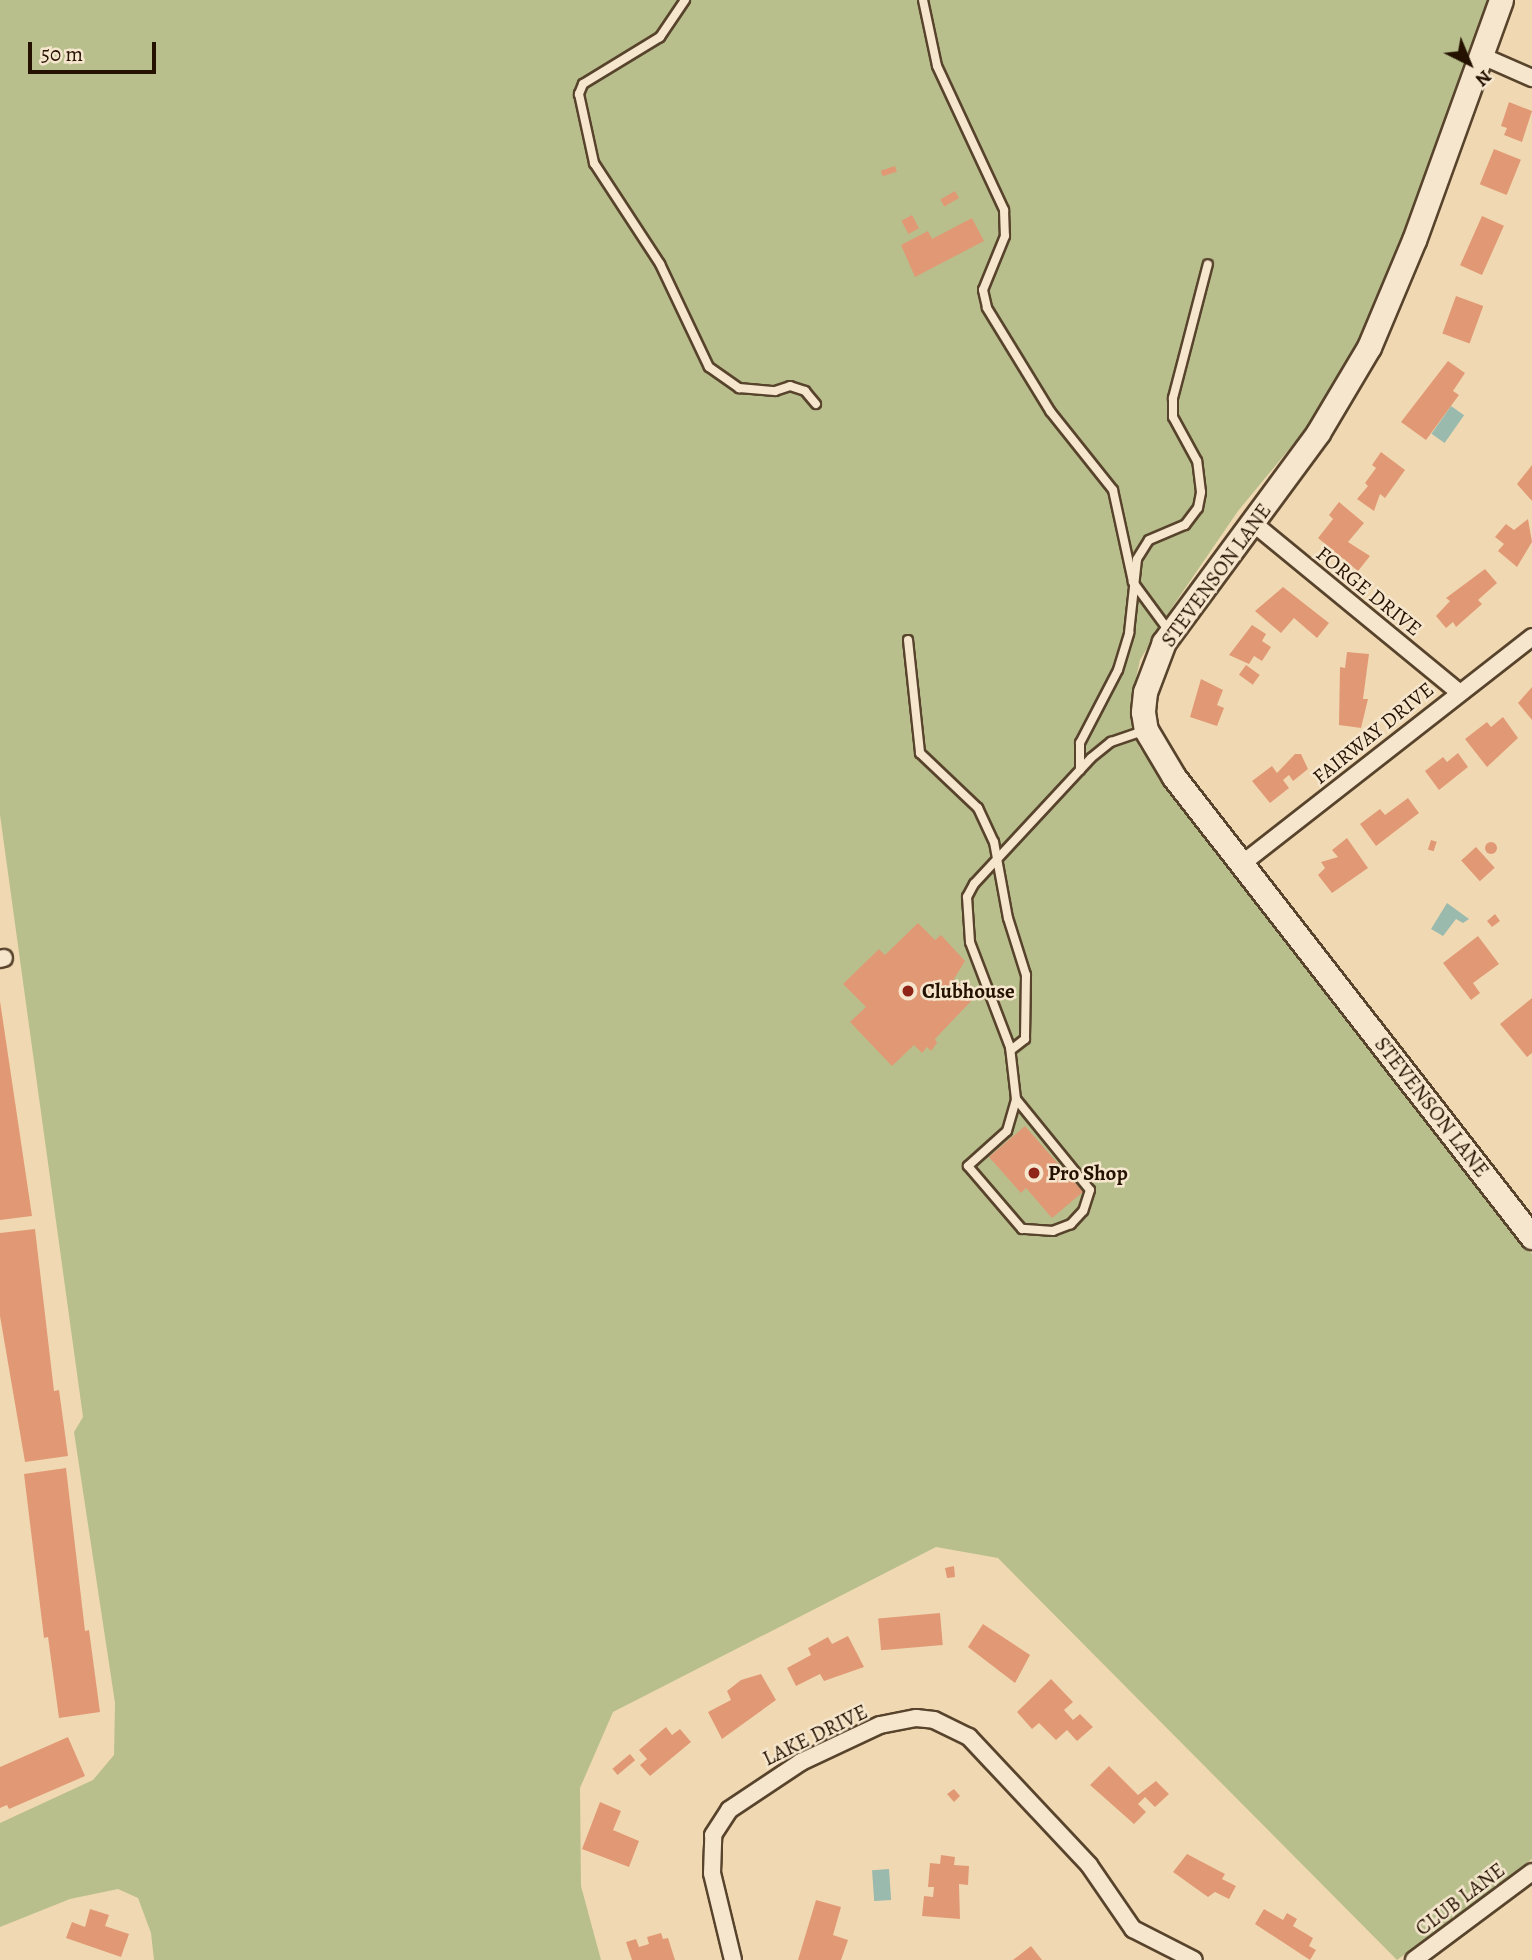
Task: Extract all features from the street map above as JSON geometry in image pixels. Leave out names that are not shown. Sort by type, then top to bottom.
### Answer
[{"type":"street","name":"STEVENSON LANE","points":[[1501,0],[1370,347],[1324,424],[1171,634],[1144,692],[1146,730],[1174,776],[1532,1237]]},
{"type":"street","points":[[1482,56],[1532,78]]},
{"type":"street","name":"FORGE DRIVE","points":[[1253,523],[1458,692]]},
{"type":"street","name":"FAIRWAY DRIVE","points":[[1243,863],[1458,692],[1532,637]]},
{"type":"street","name":"LAKE DRIVE","points":[[733,1960],[712,1861],[713,1835],[729,1810],[801,1762],[880,1725],[916,1718],[934,1720],[969,1737],[1089,1865],[1133,1929],[1194,1960]]},
{"type":"street","name":"CLUB LANE","points":[[1414,1960],[1532,1872]]},
{"type":"lane","points":[[685,0],[660,37],[583,84],[579,94],[594,163],[660,264],[709,367],[739,388],[775,391],[790,386],[805,391],[817,404]]},
{"type":"lane","points":[[923,0],[937,66],[1004,210],[1005,236],[984,298],[1051,411],[1113,490],[1133,582],[1171,634]]},
{"type":"lane","points":[[1080,770],[1080,743],[1118,670],[1129,633],[1137,559],[1149,540],[1185,526],[1198,508],[1202,492],[1198,461],[1173,417],[1173,398],[1208,264]]},
{"type":"lane","points":[[908,639],[920,753],[978,808],[993,842],[995,861],[1027,975],[1025,1038],[1011,1050]]},
{"type":"lane","points":[[1016,1100],[1090,1190],[1083,1211],[1071,1224],[1053,1231],[1022,1229],[968,1166],[1007,1131],[1016,1100],[1011,1050],[971,942],[966,914],[974,884],[1080,770],[1111,742],[1146,730]]},
{"type":"green space","points":[[0,0],[1488,0],[1414,217],[1354,359],[1304,431],[1238,511],[1173,606],[1140,660],[1132,697],[1139,747],[1532,1254],[1532,1859],[1397,1960],[998,1558],[936,1547],[613,1712],[580,1788],[581,1886],[601,1960],[154,1960],[151,1933],[138,1898],[118,1889],[70,1899],[0,1927],[0,1823],[93,1780],[114,1755],[115,1703],[74,1432],[83,1417],[0,815]]},
{"type":"shaded area","points":[[1451,406],[1464,415],[1445,443],[1431,434]]},
{"type":"shaded area","points":[[1447,903],[1469,919],[1463,923],[1456,919],[1443,936],[1431,929]]},
{"type":"shaded area","points":[[889,1869],[891,1900],[874,1901],[872,1870]]},
{"type":"building","points":[[1509,102],[1532,111],[1522,142],[1504,135],[1507,128],[1501,126]]},
{"type":"building","points":[[1494,149],[1521,160],[1507,195],[1480,184]]},
{"type":"building","points":[[895,166],[897,172],[883,176],[881,171]]},
{"type":"building","points":[[955,191],[959,198],[944,206],[940,200]]},
{"type":"building","points":[[912,215],[919,228],[908,234],[901,221]]},
{"type":"building","points":[[1482,216],[1504,226],[1482,275],[1460,265]]},
{"type":"building","points":[[972,218],[984,241],[915,277],[901,245],[928,231],[932,239]]},
{"type":"building","points":[[1456,296],[1483,306],[1470,344],[1442,334]]},
{"type":"building","points":[[1448,361],[1465,373],[1453,391],[1459,395],[1426,440],[1401,422]]},
{"type":"building","points":[[1381,452],[1405,470],[1385,498],[1380,494],[1374,511],[1357,499],[1368,486],[1365,483],[1376,468],[1372,465]]},
{"type":"building","points":[[1532,465],[1532,501],[1517,484]]},
{"type":"building","points":[[1339,502],[1364,523],[1348,542],[1370,556],[1358,571],[1318,538],[1333,519],[1329,515]]},
{"type":"building","points":[[1528,519],[1532,542],[1517,567],[1498,551],[1504,544],[1495,537],[1506,524],[1514,530]]},
{"type":"building","points":[[1485,569],[1497,583],[1478,600],[1482,604],[1456,627],[1453,622],[1446,628],[1436,616],[1450,601],[1446,598]]},
{"type":"building","points":[[1283,587],[1329,623],[1317,638],[1294,618],[1281,633],[1255,611]]},
{"type":"building","points":[[1252,625],[1266,634],[1262,641],[1271,647],[1262,661],[1254,656],[1249,664],[1229,655]]},
{"type":"building","points":[[1347,652],[1369,654],[1363,699],[1368,699],[1361,728],[1339,725],[1340,667],[1345,668]]},
{"type":"building","points":[[1246,665],[1260,675],[1253,685],[1239,675]]},
{"type":"building","points":[[1201,679],[1223,690],[1217,705],[1224,708],[1217,726],[1190,717]]},
{"type":"building","points":[[1532,687],[1532,720],[1518,703]]},
{"type":"building","points":[[1503,717],[1518,738],[1487,767],[1465,739],[1487,722],[1491,727]]},
{"type":"building","points":[[1458,753],[1468,767],[1439,790],[1425,771],[1443,757],[1447,762]]},
{"type":"building","points":[[1295,754],[1301,754],[1308,769],[1293,781],[1289,775],[1283,780],[1289,788],[1270,803],[1252,781],[1272,766],[1277,773]]},
{"type":"building","points":[[1408,798],[1419,813],[1376,846],[1360,824],[1380,809],[1385,815]]},
{"type":"building","points":[[1347,838],[1368,868],[1332,893],[1318,875],[1325,868],[1321,862],[1338,857],[1332,850]]},
{"type":"building","points":[[1431,840],[1437,842],[1434,851],[1428,850]]},
{"type":"building","points":[[1486,843],[1496,843],[1496,853],[1486,853]]},
{"type":"building","points":[[1476,847],[1495,868],[1480,881],[1461,860]]},
{"type":"building","points":[[1495,914],[1500,921],[1492,927],[1487,921]]},
{"type":"building","name":"Clubhouse","points":[[918,923],[935,940],[941,935],[965,961],[954,979],[974,998],[935,1039],[937,1043],[931,1051],[927,1047],[922,1053],[914,1045],[892,1066],[850,1022],[866,1007],[843,984],[879,949],[885,955]]},
{"type":"building","points":[[1478,936],[1499,964],[1473,983],[1480,993],[1471,1000],[1443,963]]},
{"type":"building","points":[[1532,998],[1532,1053],[1527,1057],[1500,1024]]},
{"type":"building","points":[[0,1001],[32,1216],[0,1220]]},
{"type":"building","name":"Pro Shop","points":[[1025,1126],[1083,1192],[1052,1218],[1026,1188],[1021,1193],[989,1157]]},
{"type":"building","points":[[35,1229],[54,1391],[59,1390],[68,1456],[25,1462],[0,1316],[0,1233]]},
{"type":"building","points":[[66,1468],[85,1631],[89,1630],[100,1712],[59,1718],[48,1637],[44,1638],[24,1474]]},
{"type":"building","points":[[954,1566],[955,1577],[947,1578],[945,1568]]},
{"type":"building","points":[[940,1613],[943,1645],[881,1650],[878,1618]]},
{"type":"building","points":[[983,1624],[1030,1655],[1015,1683],[968,1647]]},
{"type":"building","points":[[848,1636],[864,1667],[824,1681],[820,1674],[796,1686],[787,1668],[811,1655],[808,1648],[828,1637],[832,1644]]},
{"type":"building","points":[[761,1674],[776,1700],[722,1739],[708,1712],[731,1700],[727,1691],[741,1680]]},
{"type":"building","points":[[1051,1679],[1073,1702],[1064,1710],[1073,1720],[1080,1714],[1093,1727],[1077,1741],[1067,1730],[1056,1740],[1039,1723],[1032,1729],[1017,1712]]},
{"type":"building","points":[[666,1727],[672,1735],[680,1729],[691,1742],[650,1776],[640,1765],[647,1759],[639,1750]]},
{"type":"building","points":[[68,1737],[85,1776],[9,1809],[7,1805],[0,1808],[0,1767]]},
{"type":"building","points":[[630,1754],[635,1760],[618,1775],[612,1769]]},
{"type":"building","points":[[1109,1766],[1138,1795],[1156,1781],[1169,1794],[1155,1807],[1145,1797],[1138,1804],[1146,1812],[1134,1824],[1090,1785]]},
{"type":"building","points":[[954,1789],[960,1796],[954,1802],[947,1794]]},
{"type":"building","points":[[600,1802],[621,1811],[613,1830],[639,1841],[629,1867],[582,1849]]},
{"type":"building","points":[[1187,1854],[1225,1874],[1222,1879],[1236,1886],[1229,1899],[1215,1892],[1208,1897],[1173,1872]]},
{"type":"building","points":[[941,1855],[955,1857],[954,1865],[969,1866],[968,1885],[959,1884],[960,1919],[922,1916],[924,1896],[933,1897],[934,1887],[928,1887],[930,1863],[940,1864]]},
{"type":"building","points":[[816,1900],[841,1907],[833,1935],[848,1940],[841,1960],[798,1960]]},
{"type":"building","points":[[90,1909],[109,1915],[105,1926],[129,1934],[121,1957],[66,1938],[72,1922],[85,1927]]},
{"type":"building","points":[[1264,1909],[1283,1920],[1287,1913],[1297,1919],[1293,1926],[1313,1938],[1309,1946],[1316,1950],[1310,1960],[1255,1924]]},
{"type":"building","points":[[661,1933],[663,1939],[668,1938],[675,1960],[632,1960],[626,1942],[636,1939],[639,1947],[649,1944],[647,1937]]},
{"type":"building","points":[[1031,1946],[1042,1960],[1013,1960]]},
{"type":"place","name":"Clubhouse","points":[[908,991]]},
{"type":"place","name":"Pro Shop","points":[[1034,1173]]}]
